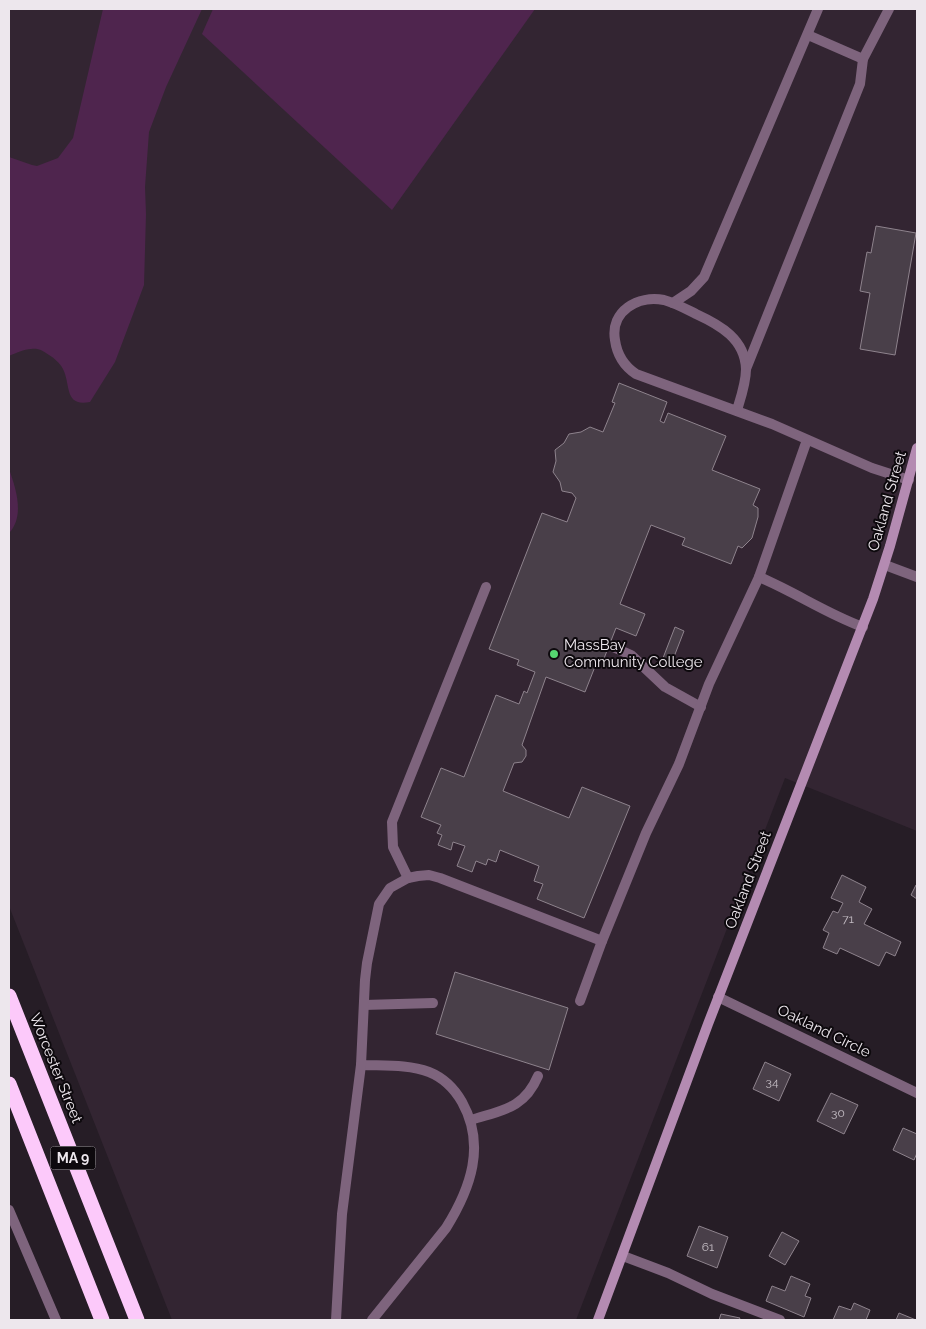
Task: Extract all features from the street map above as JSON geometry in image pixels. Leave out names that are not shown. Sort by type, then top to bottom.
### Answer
[{"type":"highway","name":"Worcester Street","points":[[9,996],[137,1320]]},
{"type":"highway","name":"MA 9","points":[[9,1084],[102,1320]]},
{"type":"street","points":[[673,303],[691,291],[704,277],[818,9]]},
{"type":"street","points":[[736,410],[745,382],[746,369],[860,84],[863,59],[889,9]]},
{"type":"street","points":[[808,35],[863,59]]},
{"type":"street","points":[[746,369],[740,349],[732,335],[715,323],[673,303],[655,299],[634,303],[625,308],[618,316],[614,331],[618,352],[629,369],[636,374],[736,410],[872,468],[909,480]]},
{"type":"street","points":[[580,1001],[646,833],[679,764],[715,671],[759,577],[807,440]]},
{"type":"street","name":"Oakland Street","points":[[598,1320],[718,997],[863,627],[885,565],[917,448]]},
{"type":"street","points":[[885,565],[917,577]]},
{"type":"street","points":[[759,577],[787,589],[842,619],[863,627]]},
{"type":"street","points":[[408,878],[393,847],[392,822],[486,587]]},
{"type":"street","points":[[613,647],[631,655],[665,687],[701,707]]},
{"type":"street","points":[[336,1320],[342,1214],[361,1065],[366,963],[379,904],[390,888],[408,878],[424,875],[440,878],[602,941]]},
{"type":"street","name":"Oakland Circle","points":[[718,997],[917,1093]]},
{"type":"street","points":[[364,1005],[433,1003]]},
{"type":"street","points":[[361,1065],[413,1068],[440,1077],[451,1085],[471,1120],[475,1150],[468,1183],[456,1211],[446,1228],[372,1320]]},
{"type":"street","points":[[471,1120],[517,1104],[526,1097],[538,1076]]},
{"type":"street","points":[[9,1210],[56,1320]]},
{"type":"street","points":[[623,1256],[668,1273],[712,1294],[780,1320]]},
{"type":"shaded area","points":[[9,9],[917,9],[917,831],[785,778],[576,1320],[172,1320],[9,906]]},
{"type":"shaded area","points":[[103,9],[202,9],[166,87],[149,132],[145,187],[144,285],[115,362],[90,402],[82,403],[72,398],[63,369],[55,359],[45,352],[28,349],[9,356],[9,157],[37,166],[58,158],[73,138]]},
{"type":"shaded area","points":[[213,9],[535,9],[392,210],[202,34]]},
{"type":"shaded area","points":[[9,469],[18,502],[18,511],[17,519],[9,533]]},
{"type":"building","points":[[876,226],[916,233],[895,355],[860,349],[870,293],[860,291],[867,252],[871,253]]},
{"type":"building","name":"MassBay Community College","points":[[619,383],[667,402],[660,421],[664,423],[668,413],[726,436],[712,470],[760,489],[753,505],[758,508],[758,517],[752,538],[742,548],[738,546],[731,564],[682,545],[685,538],[651,525],[620,604],[645,614],[636,636],[616,628],[603,661],[598,659],[585,692],[546,677],[522,745],[526,750],[526,756],[522,762],[514,763],[503,791],[569,818],[582,787],[630,806],[584,918],[537,899],[543,884],[534,881],[539,866],[500,850],[496,862],[488,859],[486,865],[476,861],[472,872],[457,866],[465,846],[453,842],[451,850],[438,845],[442,835],[437,833],[441,825],[421,817],[441,768],[464,777],[496,695],[519,704],[524,691],[527,693],[535,672],[517,665],[519,660],[489,649],[542,513],[567,522],[576,498],[572,493],[562,491],[560,482],[553,472],[556,461],[555,450],[564,443],[569,434],[581,432],[590,427],[603,432],[615,403],[612,402]]},
{"type":"building","points":[[675,627],[684,631],[672,662],[663,658]]},
{"type":"building","points":[[842,875],[866,887],[859,902],[872,909],[864,924],[901,942],[895,956],[886,952],[879,966],[840,948],[837,954],[823,948],[829,933],[823,930],[833,911],[838,913],[843,903],[831,898]]},
{"type":"building","points":[[917,886],[917,899],[911,895]]},
{"type":"building","points":[[455,972],[568,1008],[549,1070],[436,1034]]},
{"type":"building","points":[[765,1062],[791,1074],[779,1101],[753,1089]]},
{"type":"building","points":[[831,1093],[858,1105],[844,1134],[817,1121]]},
{"type":"building","points":[[903,1128],[917,1134],[917,1153],[914,1160],[893,1150]]},
{"type":"building","points":[[699,1226],[728,1237],[717,1268],[687,1256]]},
{"type":"building","points":[[782,1232],[799,1241],[785,1265],[769,1256]]},
{"type":"building","points":[[791,1276],[810,1284],[805,1296],[811,1298],[804,1317],[766,1301],[772,1286],[785,1291]]},
{"type":"building","points":[[854,1303],[870,1310],[866,1320],[833,1320],[839,1306],[851,1310]]},
{"type":"building","points":[[899,1313],[916,1320],[896,1320]]},
{"type":"building","points":[[721,1314],[740,1318],[739,1320],[719,1320]]},
{"type":"place","name":"MassBay Community College","points":[[554,654]]}]
